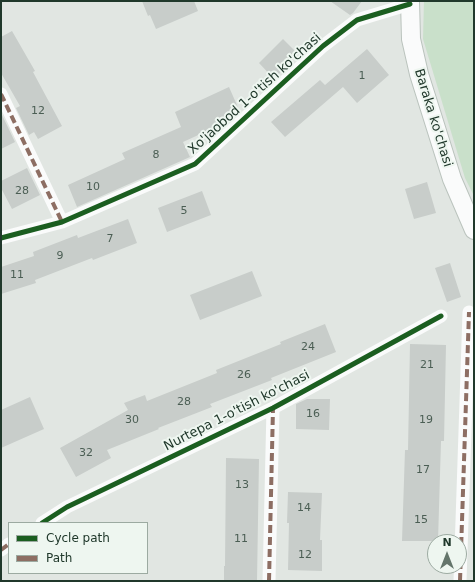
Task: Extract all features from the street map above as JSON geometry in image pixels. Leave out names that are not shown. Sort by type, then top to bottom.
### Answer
[{"type":"main road","name":"Baraka ko'chasi","points":[[410,2],[411,39],[419,74],[452,179],[474,230]]},
{"type":"street","name":"Xo'jaobod 1-o'tish ko'chasi","points":[[1,238],[62,222],[195,164],[323,46],[357,20],[410,2]]},
{"type":"street","points":[[1,94],[62,222]]},
{"type":"street","points":[[460,581],[469,312]]},
{"type":"street","name":"Nurtepa 1-o'tish ko'chasi","points":[[44,522],[67,507],[274,408],[441,316]]},
{"type":"street","points":[[269,581],[274,408]]},
{"type":"green space","points":[[424,1],[474,1],[474,196],[465,178],[423,39]]},
{"type":"building","points":[[142,1],[194,1],[198,11],[156,29],[150,15],[148,16]]},
{"type":"building","points":[[330,1],[362,1],[350,15]]},
{"type":"building","points":[[12,31],[35,71],[33,72],[62,126],[38,139],[34,132],[29,135],[16,108],[20,106],[1,73],[1,37]]},
{"type":"building","points":[[283,39],[298,54],[274,79],[259,63]]},
{"type":"building","points":[[367,49],[389,75],[357,103],[343,87],[285,137],[271,122],[320,80],[325,85]]},
{"type":"building","points":[[229,87],[240,112],[229,121],[183,142],[190,157],[77,207],[68,185],[125,159],[122,153],[181,127],[175,112]]},
{"type":"building","points":[[1,115],[15,142],[1,149]]},
{"type":"building","points":[[27,168],[40,195],[12,209],[1,188],[1,181]]},
{"type":"building","points":[[427,182],[436,213],[414,219],[405,189]]},
{"type":"building","points":[[202,191],[211,215],[167,232],[158,208]]},
{"type":"building","points":[[128,219],[137,243],[93,260],[92,258],[35,280],[36,283],[1,294],[1,267],[34,256],[33,252],[77,235],[78,238]]},
{"type":"building","points":[[450,263],[461,297],[447,302],[435,268]]},
{"type":"building","points":[[252,271],[262,296],[200,320],[190,295]]},
{"type":"building","points":[[325,324],[336,352],[271,378],[272,380],[210,404],[212,407],[107,450],[111,458],[76,477],[60,448],[128,410],[124,403],[145,395],[147,401],[217,373],[216,370],[281,344],[280,342]]},
{"type":"building","points":[[410,344],[446,345],[444,441],[441,441],[438,534],[427,534],[427,541],[402,541],[405,450],[408,450]]},
{"type":"building","points":[[30,397],[44,429],[1,448],[1,410]]},
{"type":"building","points":[[307,399],[330,399],[329,430],[296,429],[296,404]]},
{"type":"building","points":[[226,458],[259,459],[257,581],[224,581]]},
{"type":"building","points":[[288,492],[322,493],[320,540],[322,540],[322,571],[288,570]]},
{"type":"marked path","points":[[1,94],[62,222]]},
{"type":"marked path","points":[[460,581],[469,312]]},
{"type":"marked path","points":[[269,581],[273,408]]},
{"type":"marked path","points":[[1,550],[8,545]]},
{"type":"cycle path","points":[[1,238],[62,222],[195,164],[323,46],[357,20],[410,4]]},
{"type":"cycle path","points":[[44,522],[67,507],[273,408],[441,316]]}]
